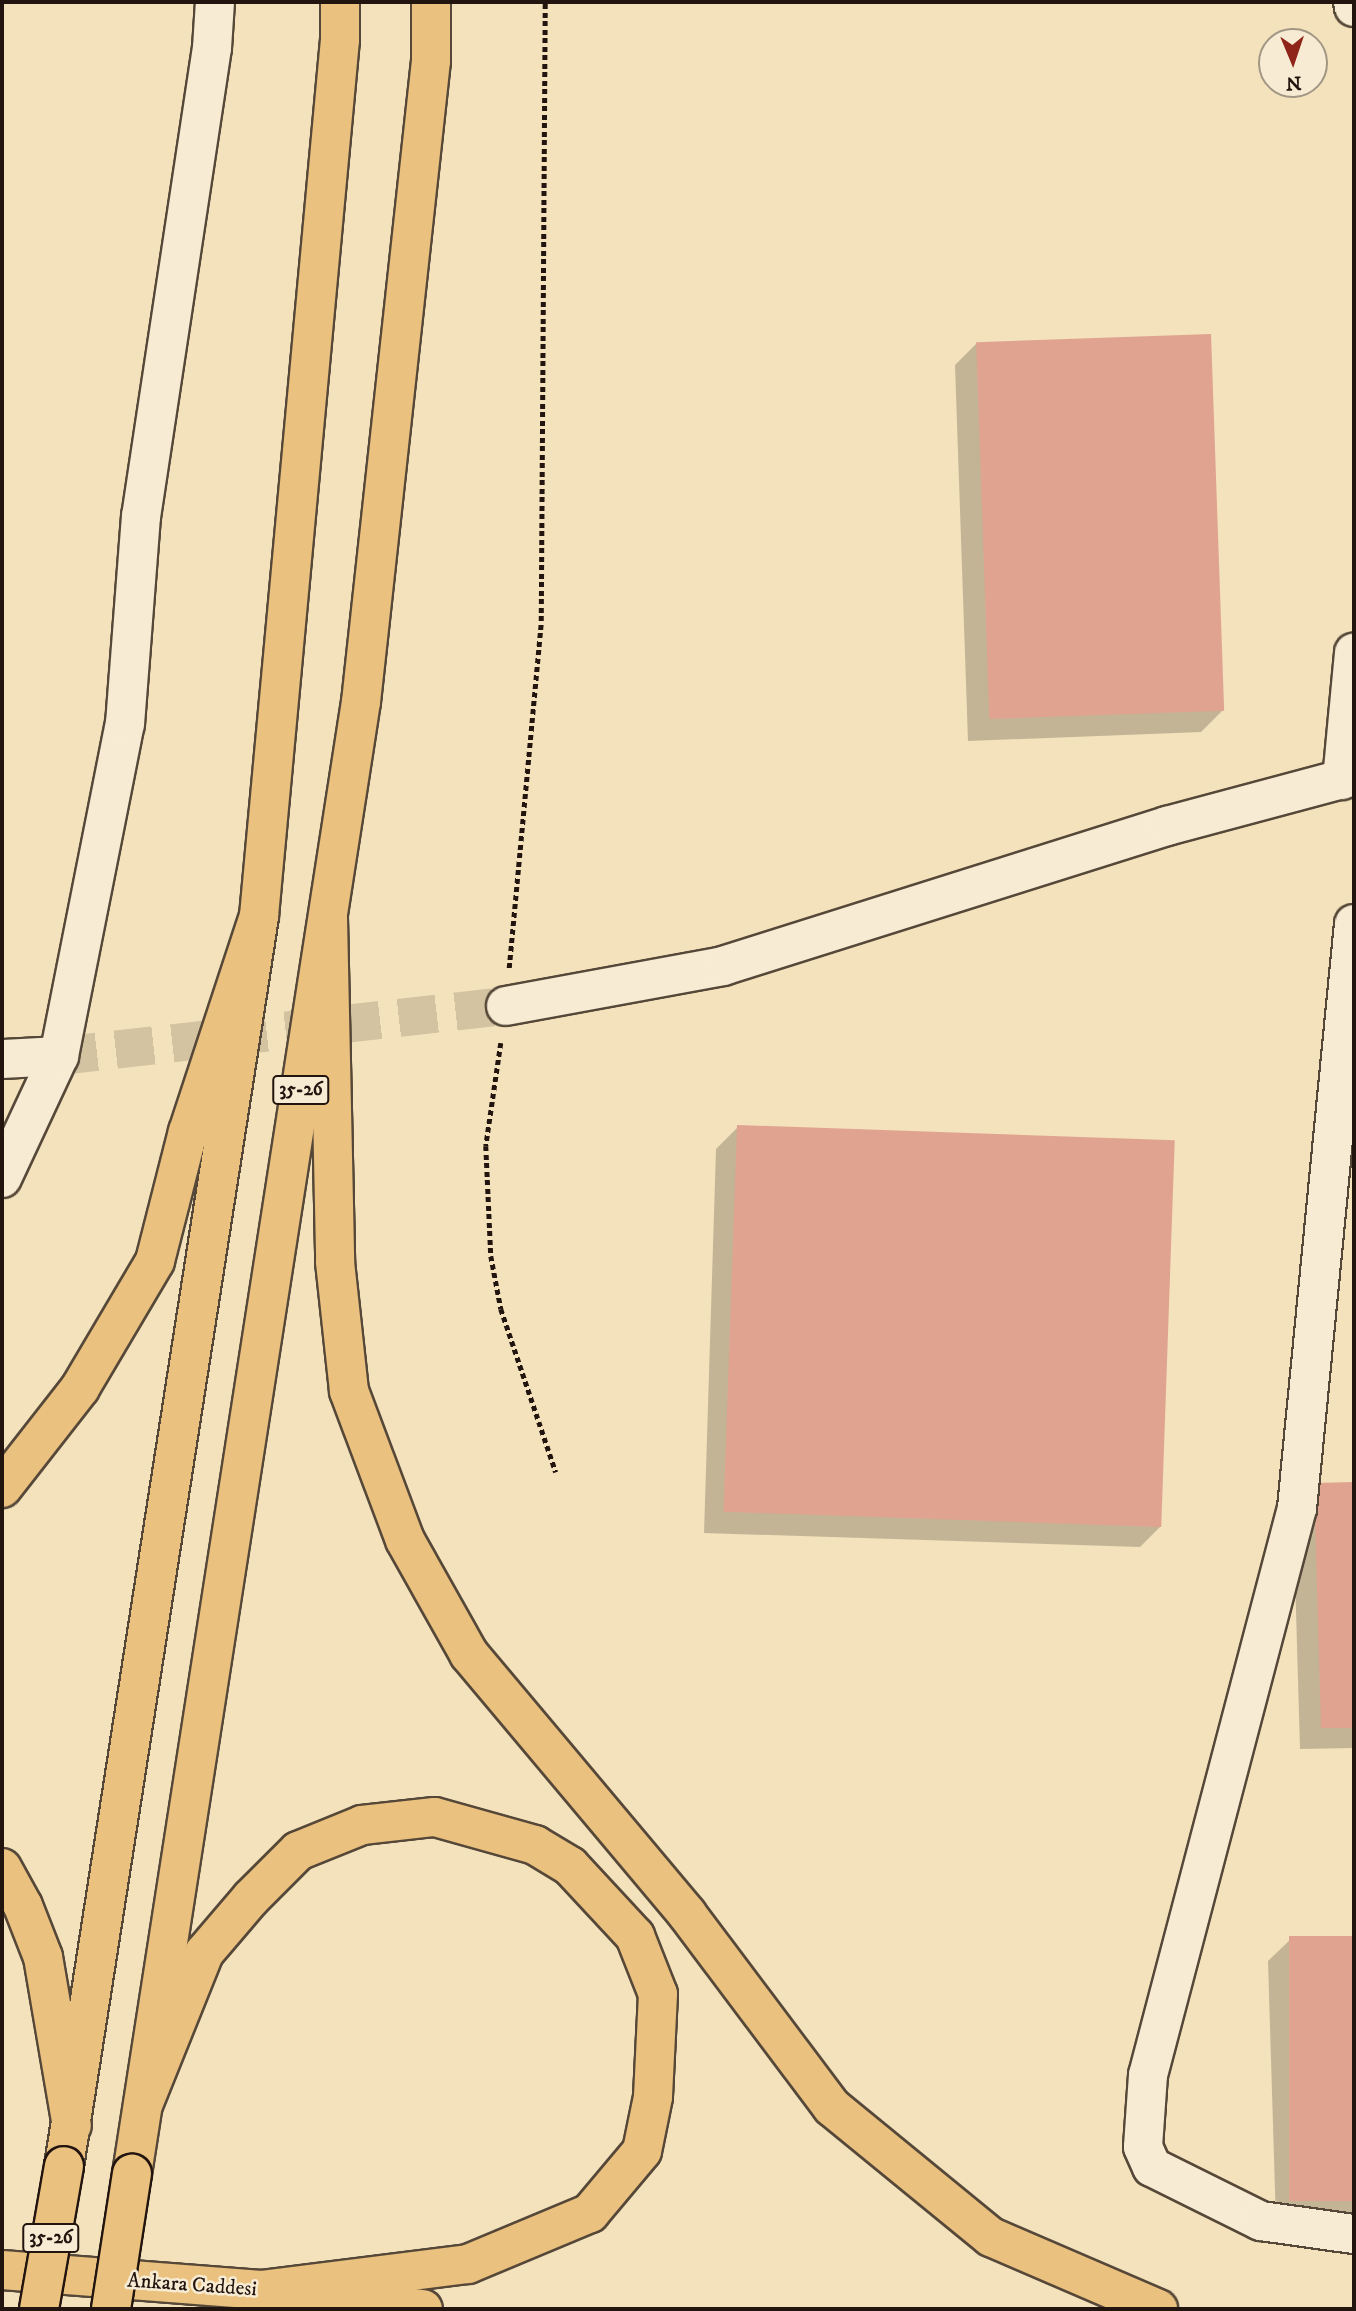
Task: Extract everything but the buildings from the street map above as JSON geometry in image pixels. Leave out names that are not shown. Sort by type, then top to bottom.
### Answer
[{"type":"main road","name":"35-26","points":[[39,2309],[72,2126],[259,916],[339,54],[340,2]]},
{"type":"main road","name":"35-26","points":[[111,2309],[361,702],[431,61],[431,2]]},
{"type":"main road","points":[[2,1488],[80,1388],[155,1261],[188,1132],[259,916]]},
{"type":"main road","points":[[328,918],[335,1262],[349,1391],[405,1540],[469,1654],[687,1914],[832,2107],[991,2237],[1158,2309]]},
{"type":"main road","points":[[143,2105],[204,1953],[251,1898],[298,1851],[362,1825],[435,1817],[535,1845],[570,1867],[635,1937],[659,1994],[653,2097],[642,2151],[590,2213],[468,2264],[261,2290]]},
{"type":"main road","points":[[2,1868],[23,1906],[43,1957],[72,2126]]},
{"type":"main road","name":"Ankara Caddesi","points":[[2,2270],[261,2290],[423,2309]]},
{"type":"street","points":[[2,1178],[59,1056],[125,724],[141,517],[212,48],[215,2]]},
{"type":"street","points":[[1353,2],[1354,7]]},
{"type":"street","points":[[506,1006],[723,967],[1167,826],[1348,778],[1354,653]]},
{"type":"street","points":[[1354,924],[1297,1508],[1148,2075],[1143,2147],[1152,2167],[1261,2221],[1354,2234]]},
{"type":"street","points":[[2,1059],[59,1056]]},
{"type":"path","points":[[545,2],[541,621],[506,1006],[486,1146],[491,1256],[501,1309],[556,1472]]},
{"type":"tunnel","points":[[59,1056],[506,1006]]}]
